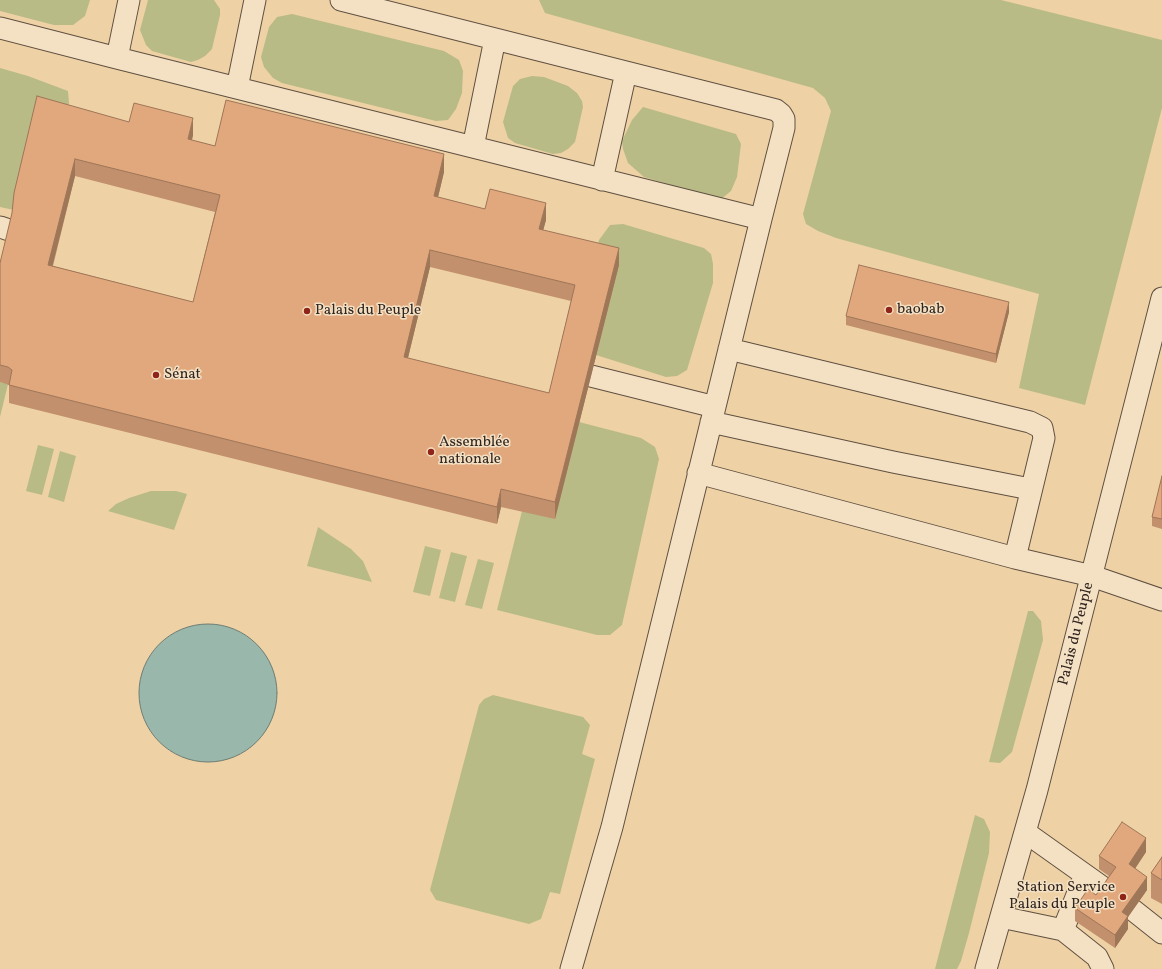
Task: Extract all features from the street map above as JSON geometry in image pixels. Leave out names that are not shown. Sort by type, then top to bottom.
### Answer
[{"type":"street","points":[[117,58],[129,0]]},
{"type":"street","points":[[236,88],[255,0]]},
{"type":"street","points":[[341,0],[768,107],[781,114],[784,120],[784,128],[612,827],[571,969]]},
{"type":"street","points":[[0,28],[761,219]]},
{"type":"street","points":[[473,147],[495,39]]},
{"type":"street","points":[[602,180],[626,72]]},
{"type":"street","name":"Palais du Peuple","points":[[986,969],[1025,832],[1092,576],[1162,298]]},
{"type":"street","points":[[729,349],[1030,422],[1042,428],[1044,438],[1014,558]]},
{"type":"street","points":[[591,376],[713,414],[893,462],[1030,490]]},
{"type":"street","points":[[698,473],[1014,558],[1092,576],[1162,600]]},
{"type":"street","points":[[1025,832],[1108,891]]},
{"type":"street","points":[[1063,930],[1085,874]]},
{"type":"street","points":[[1133,910],[1162,933]]},
{"type":"street","points":[[1001,917],[1063,930],[1097,957],[1103,969]]},
{"type":"green space","points":[[0,0],[90,0],[85,16],[73,25],[54,25],[0,11]]},
{"type":"green space","points":[[148,0],[214,0],[220,9],[220,15],[212,49],[205,56],[191,62],[152,51],[146,45],[140,30]]},
{"type":"green space","points":[[539,0],[1001,0],[1162,40],[1162,108],[1085,405],[1019,388],[1039,294],[836,238],[818,231],[806,224],[803,214],[831,111],[825,98],[813,88],[545,13]]},
{"type":"green space","points":[[292,14],[444,51],[459,60],[463,71],[462,93],[456,109],[448,120],[436,121],[282,83],[273,78],[264,67],[261,57],[269,27],[277,17]]},
{"type":"green space","points":[[0,68],[28,76],[68,91],[69,103],[65,120],[14,210],[0,207]]},
{"type":"green space","points":[[532,76],[544,77],[568,86],[577,93],[582,101],[583,107],[575,142],[561,153],[553,154],[515,143],[508,138],[503,122],[513,86],[520,79]]},
{"type":"green space","points":[[643,107],[736,134],[741,144],[737,177],[731,191],[720,200],[644,177],[628,163],[622,141],[632,120]]},
{"type":"green space","points":[[623,224],[704,248],[711,254],[713,264],[713,283],[687,370],[677,376],[666,377],[596,355],[594,259],[599,240],[610,225]]},
{"type":"green space","points":[[0,382],[8,384],[0,417]]},
{"type":"green space","points":[[579,422],[641,438],[655,447],[659,459],[622,625],[610,635],[597,635],[497,610],[522,511]]},
{"type":"green space","points":[[38,445],[54,449],[42,495],[26,491]]},
{"type":"green space","points":[[60,451],[76,456],[64,502],[48,497]]},
{"type":"green space","points":[[151,491],[176,491],[187,494],[174,530],[108,511],[116,504]]},
{"type":"green space","points":[[318,527],[351,549],[363,561],[372,582],[307,566]]},
{"type":"green space","points":[[425,546],[441,550],[430,596],[413,592]]},
{"type":"green space","points":[[451,552],[467,556],[455,602],[439,598]]},
{"type":"green space","points":[[478,559],[494,563],[482,609],[465,605]]},
{"type":"green space","points":[[1028,611],[1033,611],[1041,621],[1043,640],[1012,752],[1000,763],[989,762]]},
{"type":"green space","points":[[493,695],[583,717],[590,725],[582,754],[595,759],[560,894],[550,892],[541,919],[529,924],[436,900],[430,890],[479,705],[484,699]]},
{"type":"green space","points":[[975,815],[984,819],[990,832],[989,853],[969,933],[961,961],[957,969],[935,969]]},
{"type":"shaded area","points":[[208,624],[228,627],[240,632],[257,644],[269,661],[274,673],[277,693],[274,713],[269,725],[257,742],[240,754],[228,759],[208,762],[188,759],[176,754],[159,742],[147,725],[142,713],[139,693],[142,673],[147,661],[159,644],[176,632],[188,627]]},
{"type":"building","name":"Palais du Peuple","points":[[37,96],[129,122],[134,103],[193,118],[188,139],[215,146],[226,100],[444,154],[434,196],[485,209],[490,189],[546,203],[539,229],[619,248],[555,502],[501,489],[497,507],[9,385],[12,370],[8,367],[0,365],[0,263],[12,213],[14,193]],"holes":[[[75,159],[220,195],[193,302],[48,265]],[[430,250],[575,285],[549,393],[404,357]]]},
{"type":"building","points":[[859,265],[1009,302],[996,354],[846,316]]},
{"type":"building","points":[[1162,476],[1162,519],[1152,517]]},
{"type":"building","name":"Station Service Palais du Peuple","points":[[1122,822],[1146,838],[1129,864],[1147,877],[1122,912],[1128,916],[1115,935],[1075,908],[1088,889],[1096,895],[1116,867],[1099,856]]},
{"type":"building","points":[[1162,857],[1162,880],[1151,873]]},
{"type":"place","name":"baobab","points":[[889,310]]},
{"type":"place","name":"Palais du Peuple","points":[[307,311]]},
{"type":"place","name":"Sénat","points":[[156,375]]},
{"type":"place","name":"Assemblée nationale","points":[[431,452]]},
{"type":"place","name":"Station Service Palais du Peuple","points":[[1123,897]]}]
